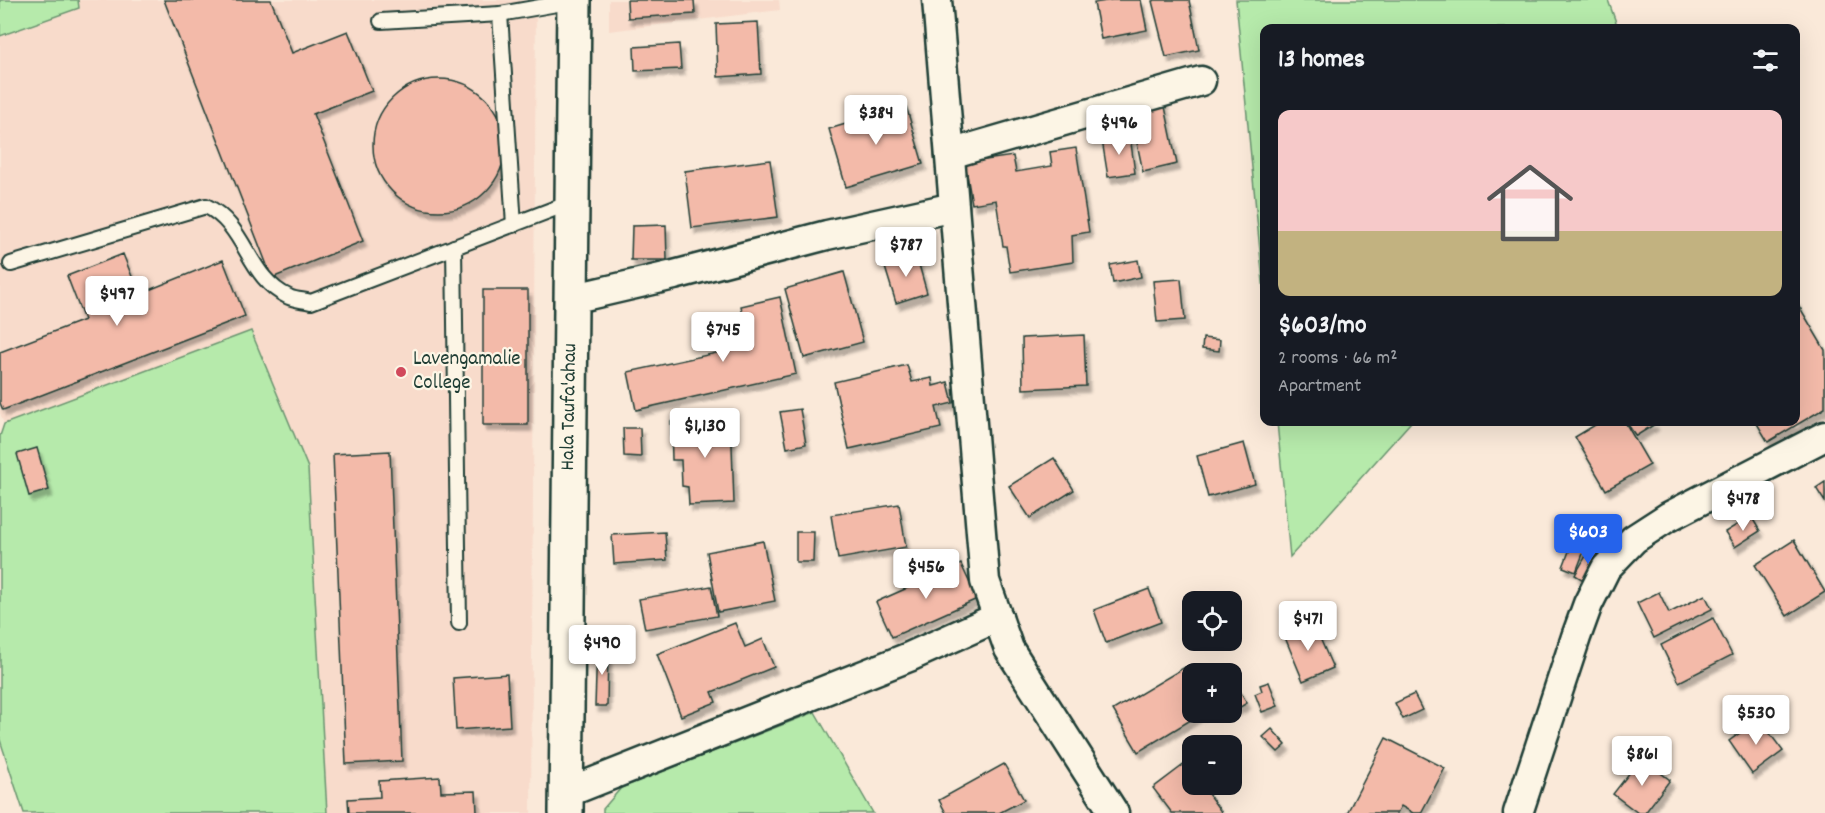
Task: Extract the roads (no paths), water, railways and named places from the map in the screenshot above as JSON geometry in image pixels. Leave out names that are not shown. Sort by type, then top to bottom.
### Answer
[{"type":"main road","name":"Hala Taufa'ahau","points":[[566,803],[574,0]]},
{"type":"street","points":[[937,0],[986,581],[1009,649],[1114,813]]},
{"type":"street","points":[[950,154],[1201,81]]},
{"type":"street","points":[[571,299],[827,235],[954,207]]},
{"type":"street","points":[[1518,813],[1576,637],[1588,604],[1606,568],[1634,539],[1668,517],[1825,436]]},
{"type":"street","points":[[566,803],[998,617]]},
{"type":"lane","points":[[381,21],[500,14],[574,0]]},
{"type":"lane","points":[[500,14],[514,225]]},
{"type":"lane","points":[[11,264],[206,206],[220,213],[234,228],[257,270],[273,287],[290,298],[311,302],[572,202]]},
{"type":"lane","points":[[454,247],[459,623]]},
{"type":"place","name":"Lavengamalie College","points":[[401,372]]}]
